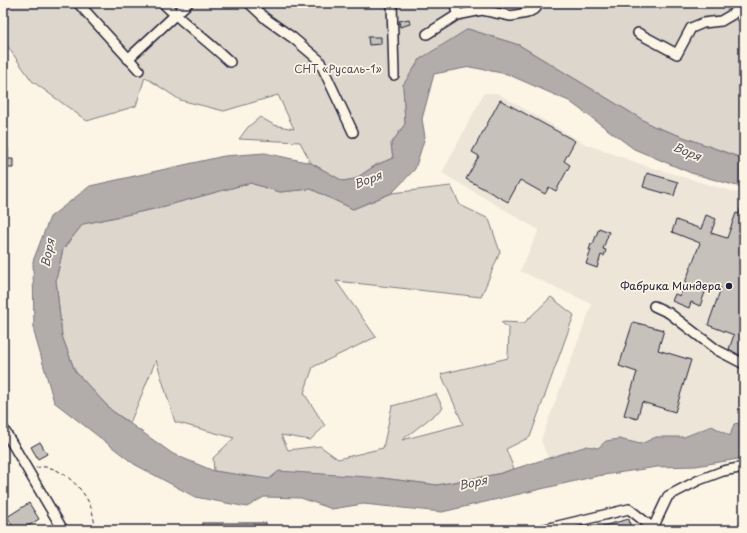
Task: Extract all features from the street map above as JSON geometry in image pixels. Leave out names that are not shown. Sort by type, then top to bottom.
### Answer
[{"type":"street","points":[[78,3],[138,70]]},
{"type":"street","points":[[163,3],[230,62]]},
{"type":"street","points":[[128,59],[188,3]]},
{"type":"street","points":[[249,3],[266,19],[293,38],[319,60],[353,132]]},
{"type":"street","points":[[392,3],[394,75]]},
{"type":"street","points":[[455,3],[457,15]]},
{"type":"street","points":[[427,34],[457,15],[482,10],[511,16],[527,13],[536,8],[538,3]]},
{"type":"street","points":[[638,33],[677,54],[691,28],[703,23],[721,21],[733,14],[742,3]]},
{"type":"street","points":[[654,306],[669,313],[717,350],[744,364]]},
{"type":"street","points":[[3,428],[63,530]]},
{"type":"street","points":[[541,530],[629,510],[653,529],[668,496],[699,480],[744,467]]},
{"type":"path","points":[[28,471],[41,466],[51,468],[70,478],[80,489],[89,503],[96,530]]},
{"type":"shaded area","points":[[484,93],[497,93],[585,144],[646,166],[744,195],[744,422],[734,424],[730,436],[712,427],[684,437],[656,437],[641,444],[619,439],[606,441],[598,448],[587,446],[548,458],[541,440],[592,304],[520,271],[539,230],[442,173]]},
{"type":"green space","name":"СНТ «Русаль-1»","points":[[9,3],[744,3],[744,159],[653,126],[519,45],[468,29],[403,85],[405,124],[391,144],[393,158],[376,165],[355,179],[343,181],[311,163],[300,142],[239,139],[248,127],[260,117],[274,125],[294,129],[278,95],[224,111],[180,100],[145,77],[136,106],[87,121],[32,81],[3,40],[3,9]]},
{"type":"green space","points":[[250,183],[280,192],[311,189],[353,209],[392,193],[451,186],[460,205],[489,219],[500,252],[481,297],[336,281],[376,337],[313,367],[304,393],[325,426],[310,440],[281,435],[288,450],[320,446],[338,459],[383,448],[392,406],[436,394],[443,408],[402,440],[463,424],[441,374],[508,358],[509,329],[501,322],[524,323],[551,297],[574,315],[530,437],[506,449],[514,469],[498,474],[437,485],[382,478],[269,480],[214,471],[213,458],[234,438],[175,422],[156,360],[130,423],[111,410],[75,371],[62,336],[56,280],[63,249],[83,224],[154,209]]},
{"type":"water","name":"Воря","points":[[468,29],[519,45],[653,126],[744,159],[744,188],[691,173],[634,149],[569,101],[507,74],[470,67],[434,74],[422,119],[425,137],[415,169],[392,193],[353,209],[311,189],[280,192],[250,183],[154,209],[83,224],[63,249],[56,280],[62,336],[75,371],[111,410],[173,454],[214,471],[269,479],[279,471],[382,478],[437,485],[498,474],[587,446],[598,448],[606,441],[619,439],[641,444],[656,437],[684,437],[712,426],[730,436],[734,424],[744,422],[744,458],[696,466],[657,467],[597,476],[442,512],[363,504],[332,509],[301,498],[264,497],[247,507],[195,497],[134,464],[54,402],[34,332],[33,261],[50,217],[90,186],[224,156],[265,153],[311,163],[343,181],[355,179],[376,165],[393,158],[391,144],[405,124],[403,85],[420,59]]},
{"type":"building","points":[[744,10],[744,25],[737,20]]},
{"type":"building","points":[[409,19],[410,24],[400,27],[399,21]]},
{"type":"building","points":[[368,37],[381,37],[381,44],[369,45]]},
{"type":"building","points":[[500,100],[575,141],[564,161],[570,165],[556,191],[549,187],[545,194],[520,180],[508,202],[466,179],[479,156],[472,152]]},
{"type":"building","points":[[3,148],[8,148],[8,159],[13,159],[13,168],[3,168]]},
{"type":"building","points":[[647,173],[678,182],[674,196],[643,187]]},
{"type":"building","name":"Фабрика Миндера","points":[[743,201],[744,312],[742,316],[744,317],[744,347],[741,356],[729,349],[734,335],[708,325],[721,288],[708,284],[700,306],[691,302],[689,308],[672,301],[675,294],[680,296],[700,243],[672,232],[676,220],[701,229],[706,215],[716,219],[711,233],[727,238],[736,213],[739,214]]},
{"type":"building","points":[[599,228],[609,232],[603,249],[606,250],[604,256],[601,255],[597,268],[586,264],[591,250],[589,250],[591,244],[593,244]]},
{"type":"building","points":[[633,322],[664,330],[658,350],[691,360],[675,412],[642,402],[637,419],[624,415],[637,372],[619,366]]},
{"type":"building","points":[[40,442],[47,454],[38,459],[31,447]]},
{"type":"building","points":[[29,503],[39,519],[22,530],[15,530],[7,517]]},
{"type":"building","points":[[629,519],[631,530],[595,530],[595,528]]},
{"type":"building","points":[[202,523],[266,523],[266,530],[202,530]]},
{"type":"place","name":"Фабрика Миндера","points":[[729,286]]}]
